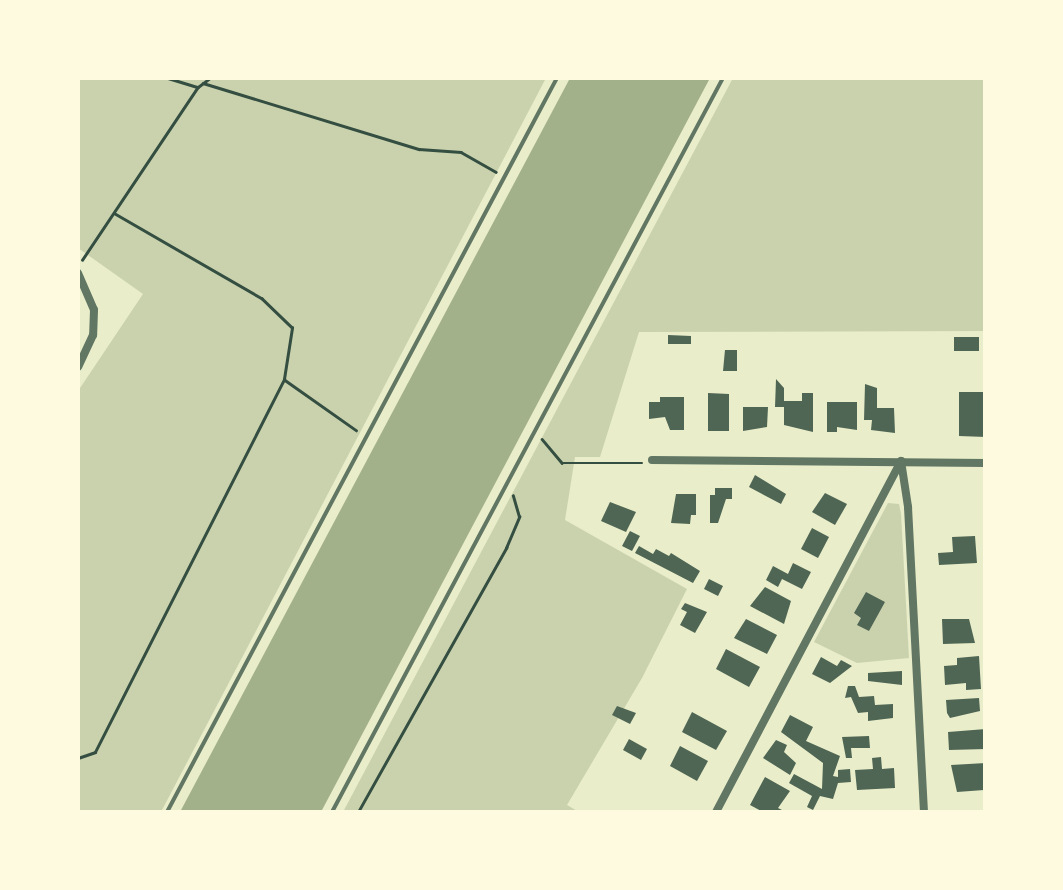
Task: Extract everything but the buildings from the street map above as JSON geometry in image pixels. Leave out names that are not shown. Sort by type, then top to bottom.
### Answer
[{"type":"street","points":[[78,269],[94,310],[93,335],[78,366]]},
{"type":"street","points":[[652,460],[986,463]]},
{"type":"street","points":[[716,812],[901,461]]},
{"type":"street","points":[[901,461],[908,508],[924,812]]},
{"type":"lane","points":[[167,812],[557,78]]},
{"type":"lane","points":[[332,812],[723,78]]},
{"type":"path","points":[[168,78],[198,87]]},
{"type":"path","points":[[78,269],[198,87],[210,78]]},
{"type":"path","points":[[203,83],[419,149],[461,152],[504,177]]},
{"type":"path","points":[[78,758],[95,752],[284,379],[292,328],[262,299],[115,214]]},
{"type":"path","points":[[284,379],[366,438]]},
{"type":"path","points":[[535,428],[557,458],[648,464],[652,460]]},
{"type":"path","points":[[358,812],[506,548],[518,516],[509,477]]},
{"type":"shaded area","points":[[78,78],[546,78],[161,812],[78,812],[78,391],[143,294],[78,248]]},
{"type":"shaded area","points":[[570,78],[710,78],[321,812],[180,812]]},
{"type":"shaded area","points":[[733,78],[985,78],[985,331],[639,332],[600,457],[575,457],[565,520],[687,589],[642,678],[567,805],[579,812],[343,812]]},
{"type":"shaded area","points":[[888,503],[899,504],[901,514],[909,658],[857,663],[814,642]]}]
